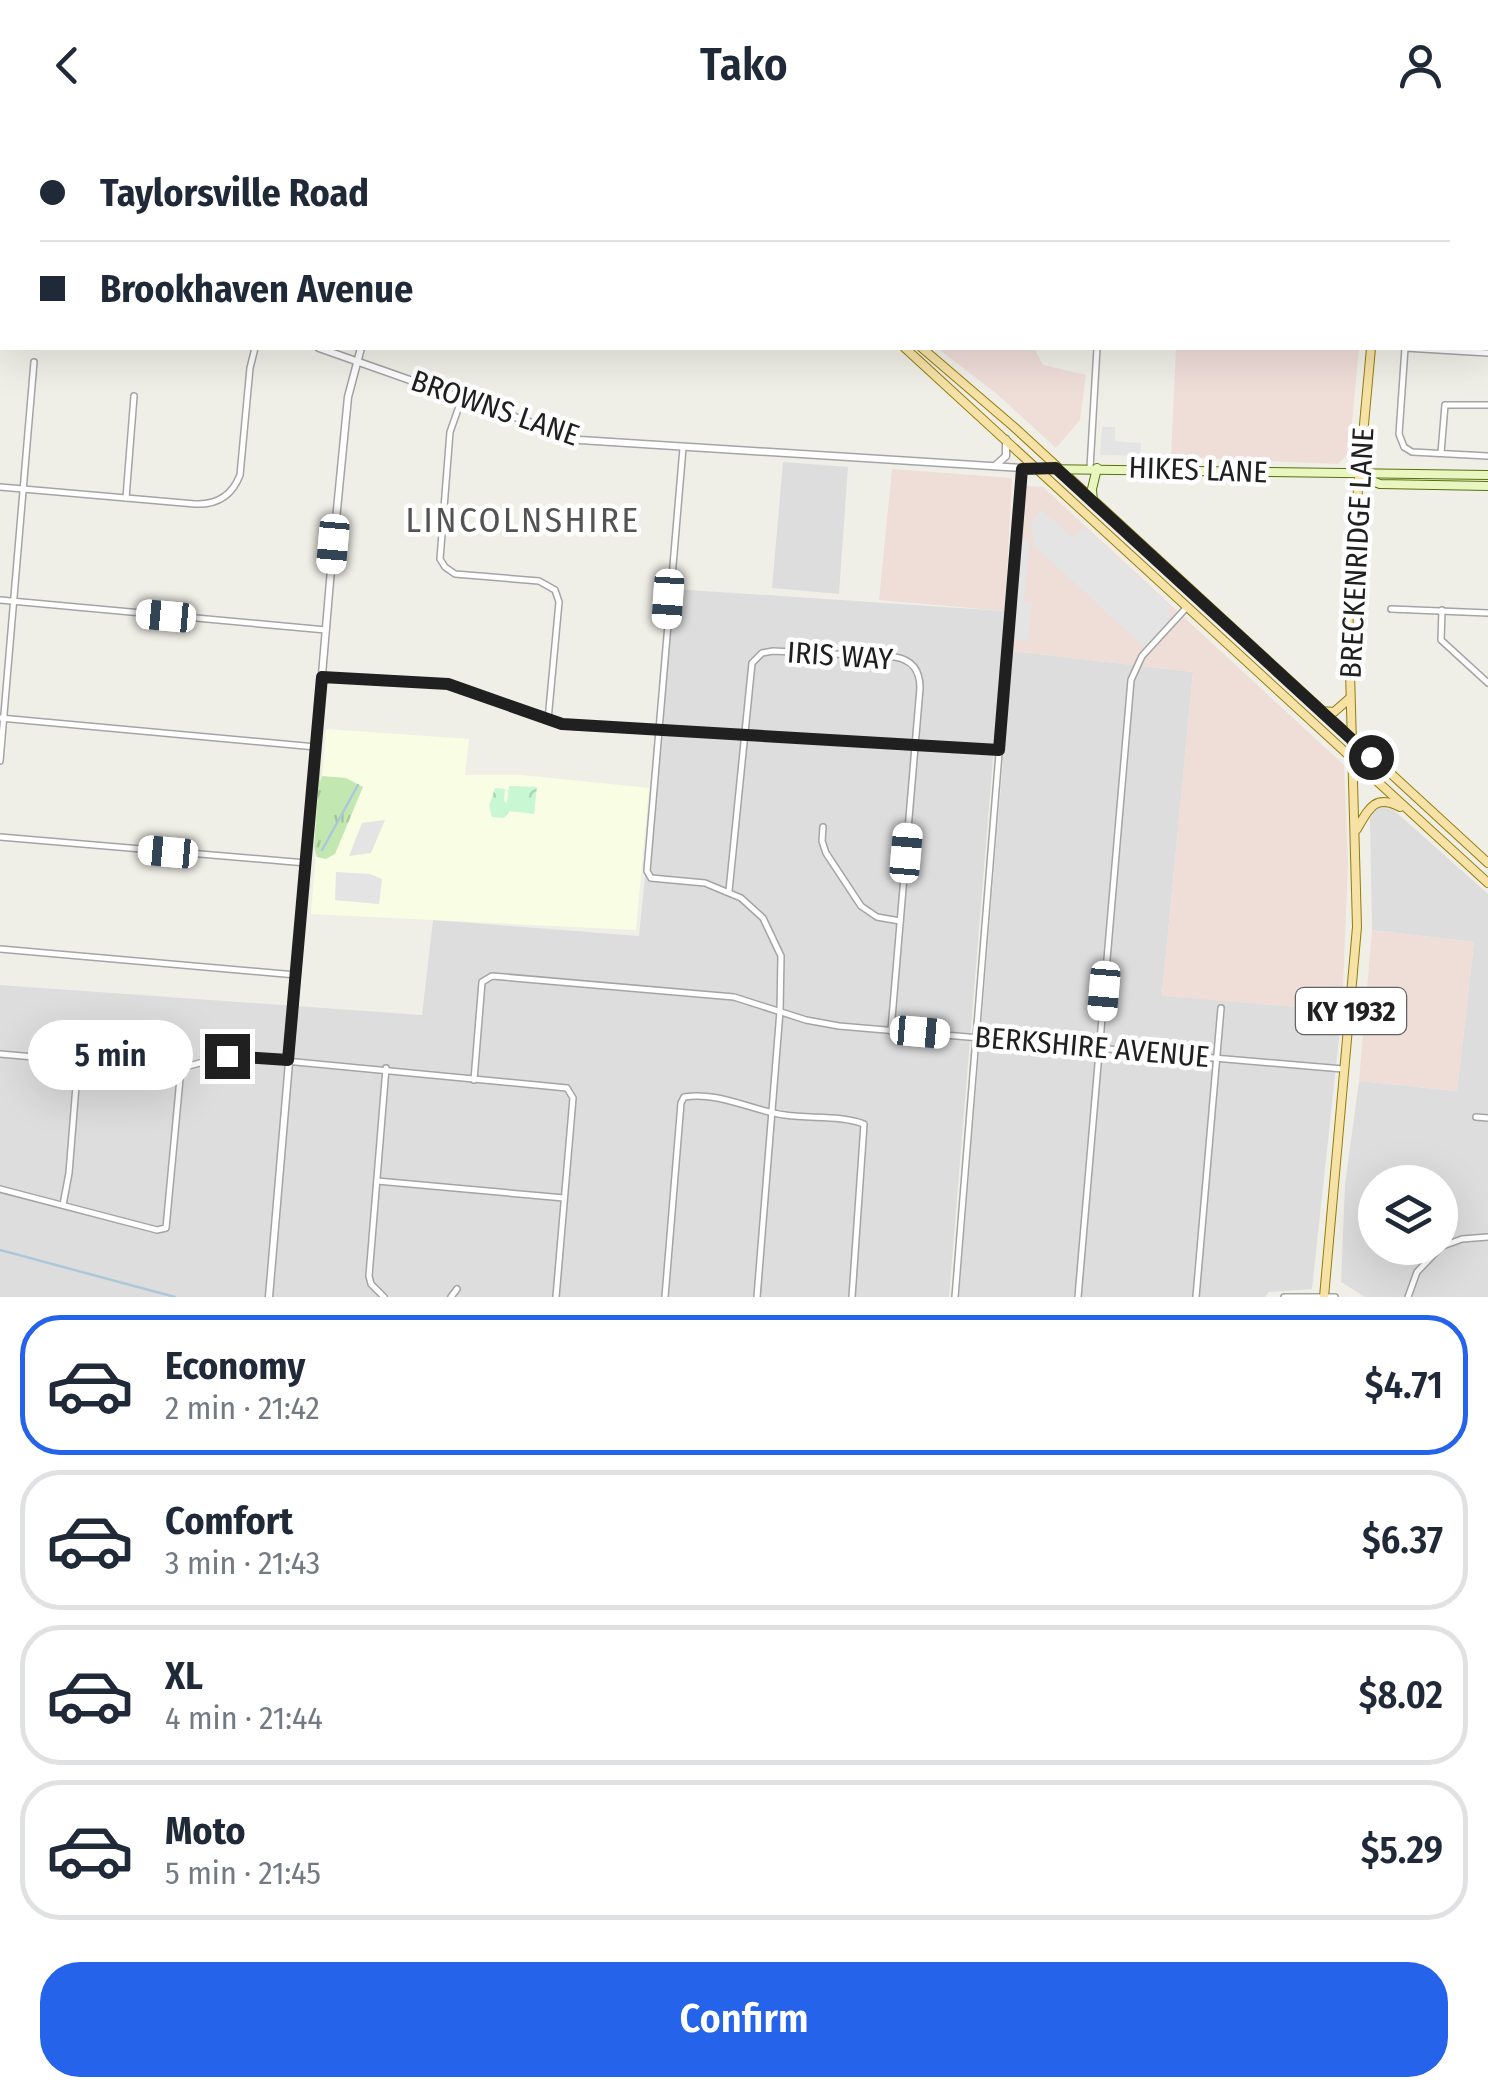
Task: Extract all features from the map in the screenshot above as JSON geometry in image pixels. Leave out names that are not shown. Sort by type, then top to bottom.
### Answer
[{"type":"main road","points":[[907,350],[1486,878]]},
{"type":"main road","points":[[924,350],[1488,863]]},
{"type":"main road","name":"BRECKENRIDGE LANE","points":[[1324,1297],[1358,928],[1348,591],[1372,350]]},
{"type":"main road","name":"HIKES LANE","points":[[1038,468],[1488,475]]},
{"type":"main road","points":[[1093,502],[1094,468]]},
{"type":"main road","name":"HIKES LANE","points":[[1358,475],[1380,484],[1488,486]]},
{"type":"main road","points":[[1321,712],[1334,712],[1350,698]]},
{"type":"main road","points":[[1357,829],[1369,808],[1382,800],[1413,814]]},
{"type":"street","points":[[0,486],[203,505],[217,502],[232,491],[240,475],[254,350]]},
{"type":"street","name":"BROWNS LANE","points":[[325,350],[580,440],[1038,468]]},
{"type":"street","points":[[268,1297],[348,398],[360,350]]},
{"type":"street","points":[[1094,468],[1097,350]]},
{"type":"street","points":[[1403,350],[1401,443],[1412,452],[1488,456]]},
{"type":"street","points":[[1437,350],[1488,353]]},
{"type":"street","points":[[0,761],[34,362]]},
{"type":"street","points":[[126,498],[134,396]]},
{"type":"street","points":[[462,398],[450,432],[440,559],[454,574],[539,581],[555,590],[559,602],[548,720]]},
{"type":"street","points":[[1440,454],[1445,406],[1488,405]]},
{"type":"street","points":[[994,466],[1006,456],[1006,437]]},
{"type":"street","points":[[683,448],[647,872],[649,877],[705,883],[729,891],[757,911],[775,938],[782,965],[756,1297]]},
{"type":"street","points":[[955,1297],[1022,469]]},
{"type":"street","points":[[0,600],[326,630]]},
{"type":"street","points":[[1078,1297],[1133,672],[1142,656],[1186,608]]},
{"type":"street","points":[[1391,609],[1488,612]]},
{"type":"street","points":[[1442,610],[1441,640],[1488,683]]},
{"type":"street","name":"IRIS WAY","points":[[729,891],[749,669],[762,653],[906,660],[919,675],[891,1030]]},
{"type":"street","points":[[322,677],[448,684],[562,724],[999,750]]},
{"type":"street","points":[[2,718],[316,747]]},
{"type":"street","points":[[824,827],[822,841],[826,853],[861,906],[876,916],[900,920]]},
{"type":"street","points":[[0,837],[306,864]]},
{"type":"street","points":[[0,949],[296,975]]},
{"type":"street","name":"BERKSHIRE AVENUE","points":[[474,1080],[484,980],[492,976],[734,997],[824,1024],[1346,1070]]},
{"type":"street","points":[[1196,1297],[1221,1008]]},
{"type":"street","points":[[0,1054],[181,1068],[227,1056],[386,1068],[570,1090],[573,1098],[556,1297]]},
{"type":"street","points":[[63,1205],[70,1173],[78,1061]]},
{"type":"street","points":[[0,1188],[156,1230],[166,1228],[181,1068]]},
{"type":"street","points":[[384,1297],[370,1282],[386,1068]]},
{"type":"street","points":[[665,1297],[682,1099],[689,1095],[724,1099],[772,1113],[864,1124],[852,1297]]},
{"type":"street","points":[[1476,1118],[1488,1118]]},
{"type":"street","points":[[377,1181],[564,1198]]},
{"type":"street","points":[[1458,1240],[1488,1237]]},
{"type":"street","points":[[1408,1297],[1424,1265]]},
{"type":"street","points":[[451,1297],[457,1289]]},
{"type":"street","points":[[1284,1297],[1336,1297]]},
{"type":"shaded area","points":[[940,350],[1035,350],[1043,365],[1086,375],[1080,420],[1056,448],[997,394]]},
{"type":"shaded area","points":[[1176,350],[1359,350],[1349,453],[1338,464],[1171,457]]},
{"type":"shaded area","points":[[1102,427],[1115,427],[1115,441],[1141,443],[1140,456],[1100,455]]},
{"type":"shaded area","points":[[783,462],[848,467],[839,594],[772,588]]},
{"type":"shaded area","points":[[892,469],[1012,478],[1005,611],[879,600]]},
{"type":"shaded area","points":[[1025,486],[1043,487],[1344,765],[1348,863],[1342,1011],[1162,996],[1193,672],[1012,651]]},
{"type":"shaded area","points":[[1041,509],[1073,538],[1084,527],[1171,607],[1167,613],[1173,619],[1145,648],[1034,546],[1031,523]]},
{"type":"shaded area","points":[[1021,539],[1030,540],[1024,601],[1032,603],[1028,642],[1013,638]]},
{"type":"shaded area","points":[[674,589],[1005,611],[949,1297],[0,1297],[0,985],[422,1015],[433,920],[639,936]]},
{"type":"shaded area","points":[[1012,651],[1193,672],[1162,995],[1342,1011],[1312,1289],[1269,1292],[1265,1297],[959,1297]]},
{"type":"shaded area","points":[[326,729],[469,739],[465,775],[521,775],[649,788],[636,930],[311,914]]},
{"type":"shaded area","points":[[1388,805],[1488,894],[1488,1297],[1365,1297],[1341,1282],[1345,1184],[1359,1081],[1457,1091],[1474,942],[1372,930],[1370,819],[1374,810]]},
{"type":"shaded area","points":[[385,820],[371,853],[349,856],[362,823]]},
{"type":"shaded area","points":[[336,872],[370,874],[382,879],[379,904],[335,900]]},
{"type":"shaded area","points":[[1372,930],[1474,942],[1457,1091],[1359,1081]]},
{"type":"green space","points":[[321,755],[320,783],[322,776],[346,778],[363,787],[335,854],[326,859],[317,857],[314,847]]},
{"type":"green space","points":[[509,786],[537,787],[534,814],[510,811],[503,818],[492,817],[489,806],[495,788],[505,789],[507,803]]},
{"type":"waterway","points":[[322,850],[358,785]]},
{"type":"waterway","points":[[0,1250],[175,1297]]},
{"type":"district","name":"LINCOLNSHIRE","points":[[523,520]]},
{"type":"route","points":[[227,1056],[288,1060],[322,677],[448,684],[562,724],[999,750],[1022,469],[1056,468],[1371,757]]}]
